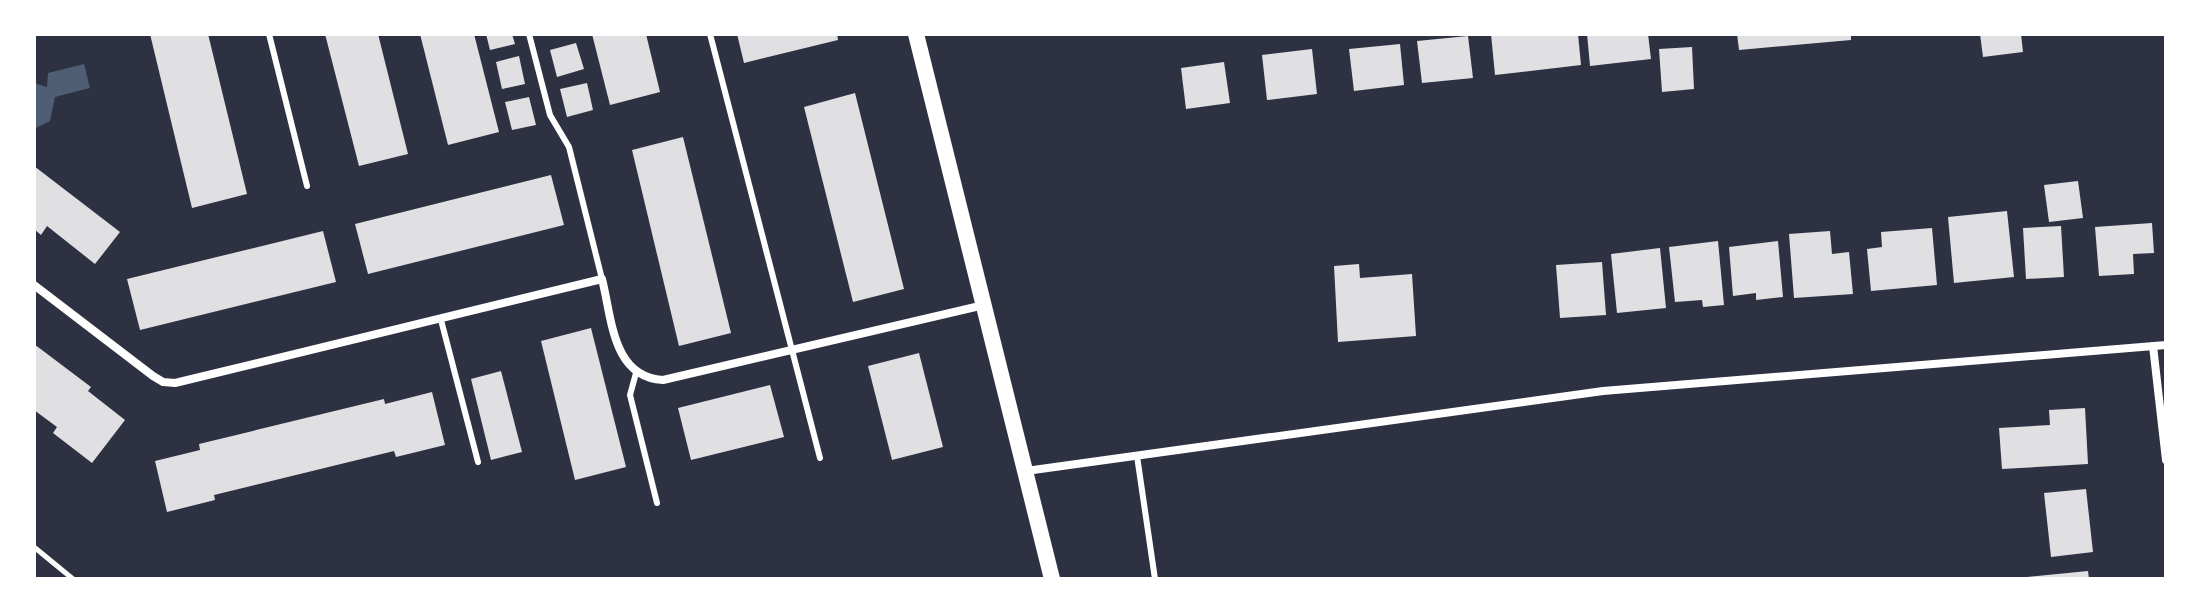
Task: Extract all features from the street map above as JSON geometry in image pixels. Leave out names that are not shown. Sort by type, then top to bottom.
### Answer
[{"type":"main road","points":[[916,34],[1052,579]]},
{"type":"street","points":[[34,285],[163,382],[175,383],[602,279],[622,358],[636,373],[663,380],[794,352],[985,304]]},
{"type":"street","points":[[1026,471],[1603,391],[2166,345]]},
{"type":"street","points":[[2153,346],[2166,460]]},
{"type":"lane","points":[[269,34],[307,186]]},
{"type":"lane","points":[[529,34],[550,115],[569,147],[602,279]]},
{"type":"lane","points":[[710,34],[820,458]]},
{"type":"lane","points":[[441,320],[478,462]]},
{"type":"lane","points":[[636,373],[630,395],[657,503]]},
{"type":"lane","points":[[1137,456],[1155,579]]},
{"type":"path","points":[[34,547],[73,579]]},
{"type":"water","points":[[84,64],[90,88],[55,97],[50,121],[34,129],[34,83],[47,87],[48,73]]},
{"type":"building","points":[[150,34],[208,34],[247,194],[192,208]]},
{"type":"building","points":[[325,34],[378,34],[408,154],[359,166]]},
{"type":"building","points":[[420,34],[474,34],[499,132],[448,145]]},
{"type":"building","points":[[486,34],[512,34],[515,44],[490,50]]},
{"type":"building","points":[[592,34],[646,34],[660,92],[610,105]]},
{"type":"building","points":[[737,34],[837,34],[838,40],[744,63]]},
{"type":"building","points":[[1491,34],[1578,34],[1581,65],[1495,75]]},
{"type":"building","points":[[1587,34],[1648,34],[1651,59],[1590,66]]},
{"type":"building","points":[[1737,34],[1851,34],[1851,40],[1739,50]]},
{"type":"building","points":[[1980,34],[2021,34],[2023,52],[1983,57]]},
{"type":"building","points":[[1468,36],[1473,78],[1422,83],[1417,41]]},
{"type":"building","points":[[576,43],[584,69],[557,77],[550,50]]},
{"type":"building","points":[[1400,44],[1404,85],[1354,91],[1349,49]]},
{"type":"building","points":[[1692,47],[1694,89],[1662,92],[1659,49]]},
{"type":"building","points":[[1312,49],[1317,94],[1267,100],[1262,55]]},
{"type":"building","points":[[519,56],[525,84],[502,89],[496,62]]},
{"type":"building","points":[[1224,62],[1230,103],[1186,109],[1181,68]]},
{"type":"building","points":[[587,83],[593,110],[567,117],[560,89]]},
{"type":"building","points":[[855,93],[904,289],[853,302],[804,107]]},
{"type":"building","points":[[529,97],[536,125],[512,130],[505,102]]},
{"type":"building","points":[[683,137],[731,333],[679,346],[632,150]]},
{"type":"building","points":[[34,166],[120,232],[95,264],[47,226],[41,235],[34,229]]},
{"type":"building","points":[[551,175],[564,225],[368,274],[355,224]]},
{"type":"building","points":[[2078,181],[2083,218],[2049,222],[2044,185]]},
{"type":"building","points":[[2007,211],[2014,277],[1954,283],[1948,217]]},
{"type":"building","points":[[2152,223],[2154,253],[2133,254],[2134,274],[2099,276],[2095,227]]},
{"type":"building","points":[[2061,226],[2064,277],[2026,279],[2023,228]]},
{"type":"building","points":[[1932,228],[1937,285],[1871,291],[1867,249],[1882,247],[1881,232]]},
{"type":"building","points":[[323,231],[336,282],[140,330],[127,279]]},
{"type":"building","points":[[1830,231],[1832,254],[1849,252],[1853,294],[1794,298],[1789,234]]},
{"type":"building","points":[[1718,241],[1724,305],[1703,307],[1702,300],[1675,302],[1669,247]]},
{"type":"building","points":[[1778,241],[1783,297],[1756,300],[1756,293],[1733,296],[1729,247]]},
{"type":"building","points":[[1660,248],[1666,308],[1617,313],[1611,254]]},
{"type":"building","points":[[1602,262],[1606,315],[1560,318],[1556,265]]},
{"type":"building","points":[[1359,264],[1360,278],[1412,274],[1416,336],[1338,342],[1334,266]]},
{"type":"building","points":[[591,328],[626,467],[575,480],[541,341]]},
{"type":"building","points":[[34,344],[91,387],[88,391],[125,420],[92,463],[53,433],[57,427],[34,410]]},
{"type":"building","points":[[919,353],[943,447],[892,460],[868,366]]},
{"type":"building","points":[[501,371],[522,452],[491,460],[471,379]]},
{"type":"building","points":[[770,385],[784,437],[691,460],[678,408]]},
{"type":"building","points":[[432,392],[445,445],[396,457],[394,451],[214,495],[215,500],[167,512],[155,461],[200,450],[199,444],[384,399],[385,404]]},
{"type":"building","points":[[2085,408],[2088,464],[2002,469],[1999,428],[2050,425],[2049,410]]},
{"type":"building","points":[[2086,489],[2093,552],[2051,557],[2044,493]]},
{"type":"building","points":[[2088,571],[2089,579],[2027,579],[2027,577]]}]
